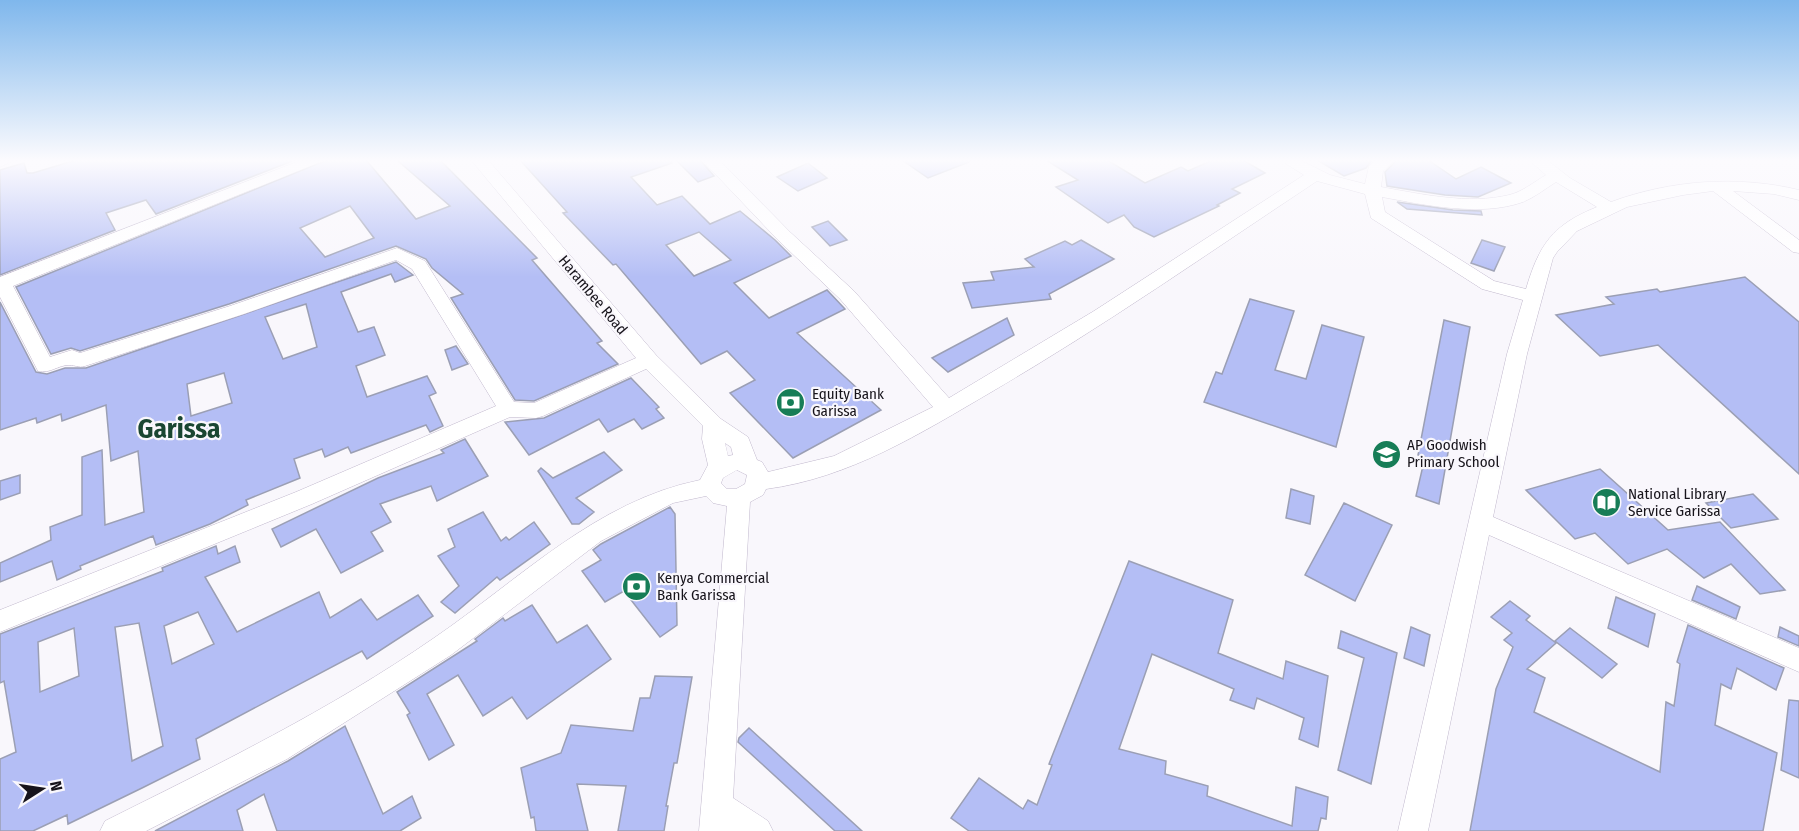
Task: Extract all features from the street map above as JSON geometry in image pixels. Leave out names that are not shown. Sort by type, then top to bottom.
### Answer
[{"type":"street","points":[[217,199],[1,283],[45,366],[72,357],[78,361],[169,332],[397,253],[419,265],[508,409]]},
{"type":"street","name":"Harambee Road","points":[[512,199],[649,360],[714,423],[740,443],[748,481]]},
{"type":"street","points":[[748,199],[854,303],[947,409]]},
{"type":"street","points":[[714,423],[715,477],[721,497],[748,481],[810,474],[865,453],[1042,354],[1280,199]]},
{"type":"street","points":[[1374,199],[1377,214],[1488,285],[1534,297]]},
{"type":"street","points":[[1436,199],[1497,202],[1513,199]]},
{"type":"street","points":[[1594,199],[1608,207]]},
{"type":"street","points":[[1413,831],[1517,354],[1544,258],[1553,244],[1570,227],[1608,207],[1650,199]]},
{"type":"street","points":[[1733,199],[1799,248]]},
{"type":"street","points":[[0,621],[304,498],[508,409],[536,411],[649,360]]},
{"type":"street","points":[[115,831],[277,750],[403,672],[442,647],[593,534],[668,495],[715,477],[729,463],[748,481]]},
{"type":"street","points":[[748,481],[716,818],[758,831]]},
{"type":"street","points":[[1480,521],[1799,660]]},
{"type":"building","points":[[0,199],[195,199],[156,214],[146,200],[106,213],[115,230],[0,275]]},
{"type":"building","points":[[232,199],[399,199],[416,219],[450,206],[442,199],[478,199],[537,258],[532,260],[602,341],[597,343],[618,364],[534,401],[515,400],[451,298],[463,294],[432,268],[426,259],[396,246],[229,304],[80,351],[71,348],[51,354],[16,287]],"holes":[[[350,206],[374,238],[325,257],[300,228]]]},
{"type":"building","points":[[555,199],[651,199],[657,205],[674,199],[685,199],[710,224],[740,211],[791,256],[734,283],[769,318],[827,290],[845,309],[797,333],[881,410],[793,458],[730,393],[755,380],[727,351],[701,364],[616,264],[613,265],[563,213],[567,212]],"holes":[[[699,232],[731,260],[694,276],[666,245]]]},
{"type":"building","points":[[1073,199],[1229,199],[1217,205],[1219,206],[1154,237],[1134,227],[1124,215],[1108,223]]},
{"type":"building","points":[[1397,202],[1453,210],[1481,211],[1482,215],[1407,209]]},
{"type":"building","points":[[828,221],[847,240],[830,246],[812,227]]},
{"type":"building","points":[[1081,240],[1114,259],[1049,294],[1051,299],[972,308],[963,283],[994,280],[991,272],[1034,267],[1025,259],[1065,241],[1072,245]]},
{"type":"building","points":[[1482,240],[1505,247],[1494,271],[1471,263]]},
{"type":"building","points":[[396,262],[413,275],[395,282],[391,274],[341,292],[358,332],[374,327],[385,355],[356,366],[367,397],[427,376],[436,393],[429,396],[443,426],[430,432],[426,425],[351,453],[348,447],[325,457],[322,449],[294,459],[300,478],[246,500],[248,505],[210,524],[156,545],[153,536],[80,566],[81,569],[57,580],[52,561],[0,582],[0,563],[51,540],[50,527],[82,515],[82,457],[102,450],[105,525],[144,512],[138,451],[111,461],[106,405],[62,421],[61,414],[37,423],[36,418],[0,430],[0,302],[36,372],[47,374],[65,368],[86,368]],"holes":[[[306,304],[317,347],[283,359],[265,317]],[[224,373],[232,403],[191,416],[187,384]]]},
{"type":"building","points":[[1745,277],[1799,322],[1799,474],[1658,345],[1600,356],[1556,315],[1614,304],[1606,297],[1657,289],[1660,292]]},
{"type":"building","points":[[1250,299],[1294,311],[1275,370],[1306,379],[1322,325],[1364,337],[1336,447],[1204,402],[1216,372],[1222,374]]},
{"type":"building","points":[[1007,318],[1014,335],[948,372],[932,358]]},
{"type":"building","points":[[1444,320],[1470,327],[1439,504],[1416,496],[1425,457],[1418,455]]},
{"type":"building","points":[[456,346],[468,364],[452,370],[445,350]]},
{"type":"building","points":[[631,378],[659,407],[656,409],[664,418],[642,429],[634,419],[608,432],[599,419],[529,455],[505,422],[544,418]]},
{"type":"building","points":[[465,439],[488,476],[437,501],[431,486],[380,504],[391,522],[371,532],[383,551],[341,573],[316,529],[281,547],[272,529],[378,478],[444,453],[441,450]]},
{"type":"building","points":[[604,452],[622,470],[576,498],[594,512],[579,524],[572,524],[538,471],[541,468],[553,478]]},
{"type":"building","points":[[1600,469],[1668,530],[1720,522],[1785,590],[1760,594],[1731,564],[1704,578],[1667,549],[1628,564],[1595,533],[1575,539],[1526,490]]},
{"type":"building","points":[[20,475],[20,493],[0,500],[0,481]]},
{"type":"building","points":[[1291,489],[1314,496],[1310,524],[1286,518]]},
{"type":"building","points":[[1753,494],[1778,519],[1731,528],[1706,503]]},
{"type":"building","points":[[1344,503],[1392,525],[1355,601],[1305,575]]},
{"type":"building","points":[[670,507],[675,514],[677,625],[660,637],[624,591],[605,602],[582,571],[601,560],[593,550],[601,544]]},
{"type":"building","points":[[483,512],[501,541],[506,537],[509,540],[534,522],[550,544],[500,580],[497,577],[455,613],[441,602],[459,586],[438,556],[455,547],[448,529]]},
{"type":"building","points":[[216,546],[218,554],[235,546],[240,562],[205,577],[237,632],[319,592],[330,618],[361,599],[377,620],[418,595],[433,616],[367,659],[362,651],[196,739],[200,759],[142,788],[68,824],[67,815],[33,831],[0,831],[0,759],[16,752],[4,681],[0,683],[0,634],[163,571],[162,568]],"holes":[[[198,612],[214,644],[172,664],[164,626]],[[139,623],[163,746],[132,761],[115,627]],[[74,628],[79,676],[40,692],[38,642]]]},
{"type":"building","points":[[1129,561],[1233,600],[1218,653],[1283,679],[1286,661],[1328,676],[1318,747],[1299,739],[1304,718],[1257,698],[1254,709],[1230,700],[1234,689],[1152,654],[1119,749],[1166,761],[1165,774],[1208,786],[1207,796],[1292,826],[1296,787],[1328,797],[1326,819],[1321,818],[1318,831],[969,831],[951,818],[979,778],[1023,809],[1028,800],[1037,805],[1052,765],[1049,764]]},
{"type":"building","points":[[1697,586],[1740,607],[1736,619],[1692,600]]},
{"type":"building","points":[[1616,597],[1655,614],[1648,647],[1608,628]]},
{"type":"building","points":[[1510,601],[1530,616],[1526,620],[1556,643],[1527,669],[1545,678],[1534,712],[1660,772],[1666,702],[1674,706],[1680,664],[1677,662],[1688,625],[1784,668],[1776,690],[1737,668],[1731,689],[1721,684],[1715,725],[1777,753],[1763,831],[1470,831],[1496,689],[1513,647],[1504,640],[1512,633],[1491,617]]},
{"type":"building","points":[[532,605],[557,643],[587,625],[611,659],[527,719],[512,697],[483,716],[458,675],[427,694],[454,745],[429,760],[407,715],[410,713],[397,692],[477,641],[475,639],[503,618],[505,621]]},
{"type":"building","points":[[1411,627],[1430,635],[1424,666],[1404,658]]},
{"type":"building","points":[[1780,627],[1799,636],[1799,646],[1778,637]]},
{"type":"building","points":[[1570,628],[1617,664],[1602,678],[1555,641]]},
{"type":"building","points":[[1341,631],[1397,653],[1371,784],[1338,770],[1364,658],[1338,648]]},
{"type":"building","points":[[655,676],[692,677],[677,763],[674,763],[666,806],[668,806],[664,831],[618,831],[626,786],[577,784],[588,831],[536,831],[534,817],[531,818],[521,768],[561,753],[571,725],[633,731],[640,698],[650,698]]},
{"type":"building","points":[[1789,700],[1799,701],[1799,778],[1781,770]]},
{"type":"building","points":[[345,726],[383,814],[412,796],[421,818],[400,831],[277,831],[264,794],[237,810],[243,831],[155,831],[288,761]]},
{"type":"building","points":[[749,728],[862,831],[835,831],[738,742]]},
{"type":"place","name":"Equity Bank Garissa","points":[[791,403]]},
{"type":"place","name":"AP Goodwish Primary School","points":[[1386,454]]},
{"type":"place","name":"National Library Service Garissa","points":[[1607,503]]},
{"type":"place","name":"Kenya Commercial Bank Garissa","points":[[636,587]]},
{"type":"district","name":"Garissa","points":[[179,429]]}]
